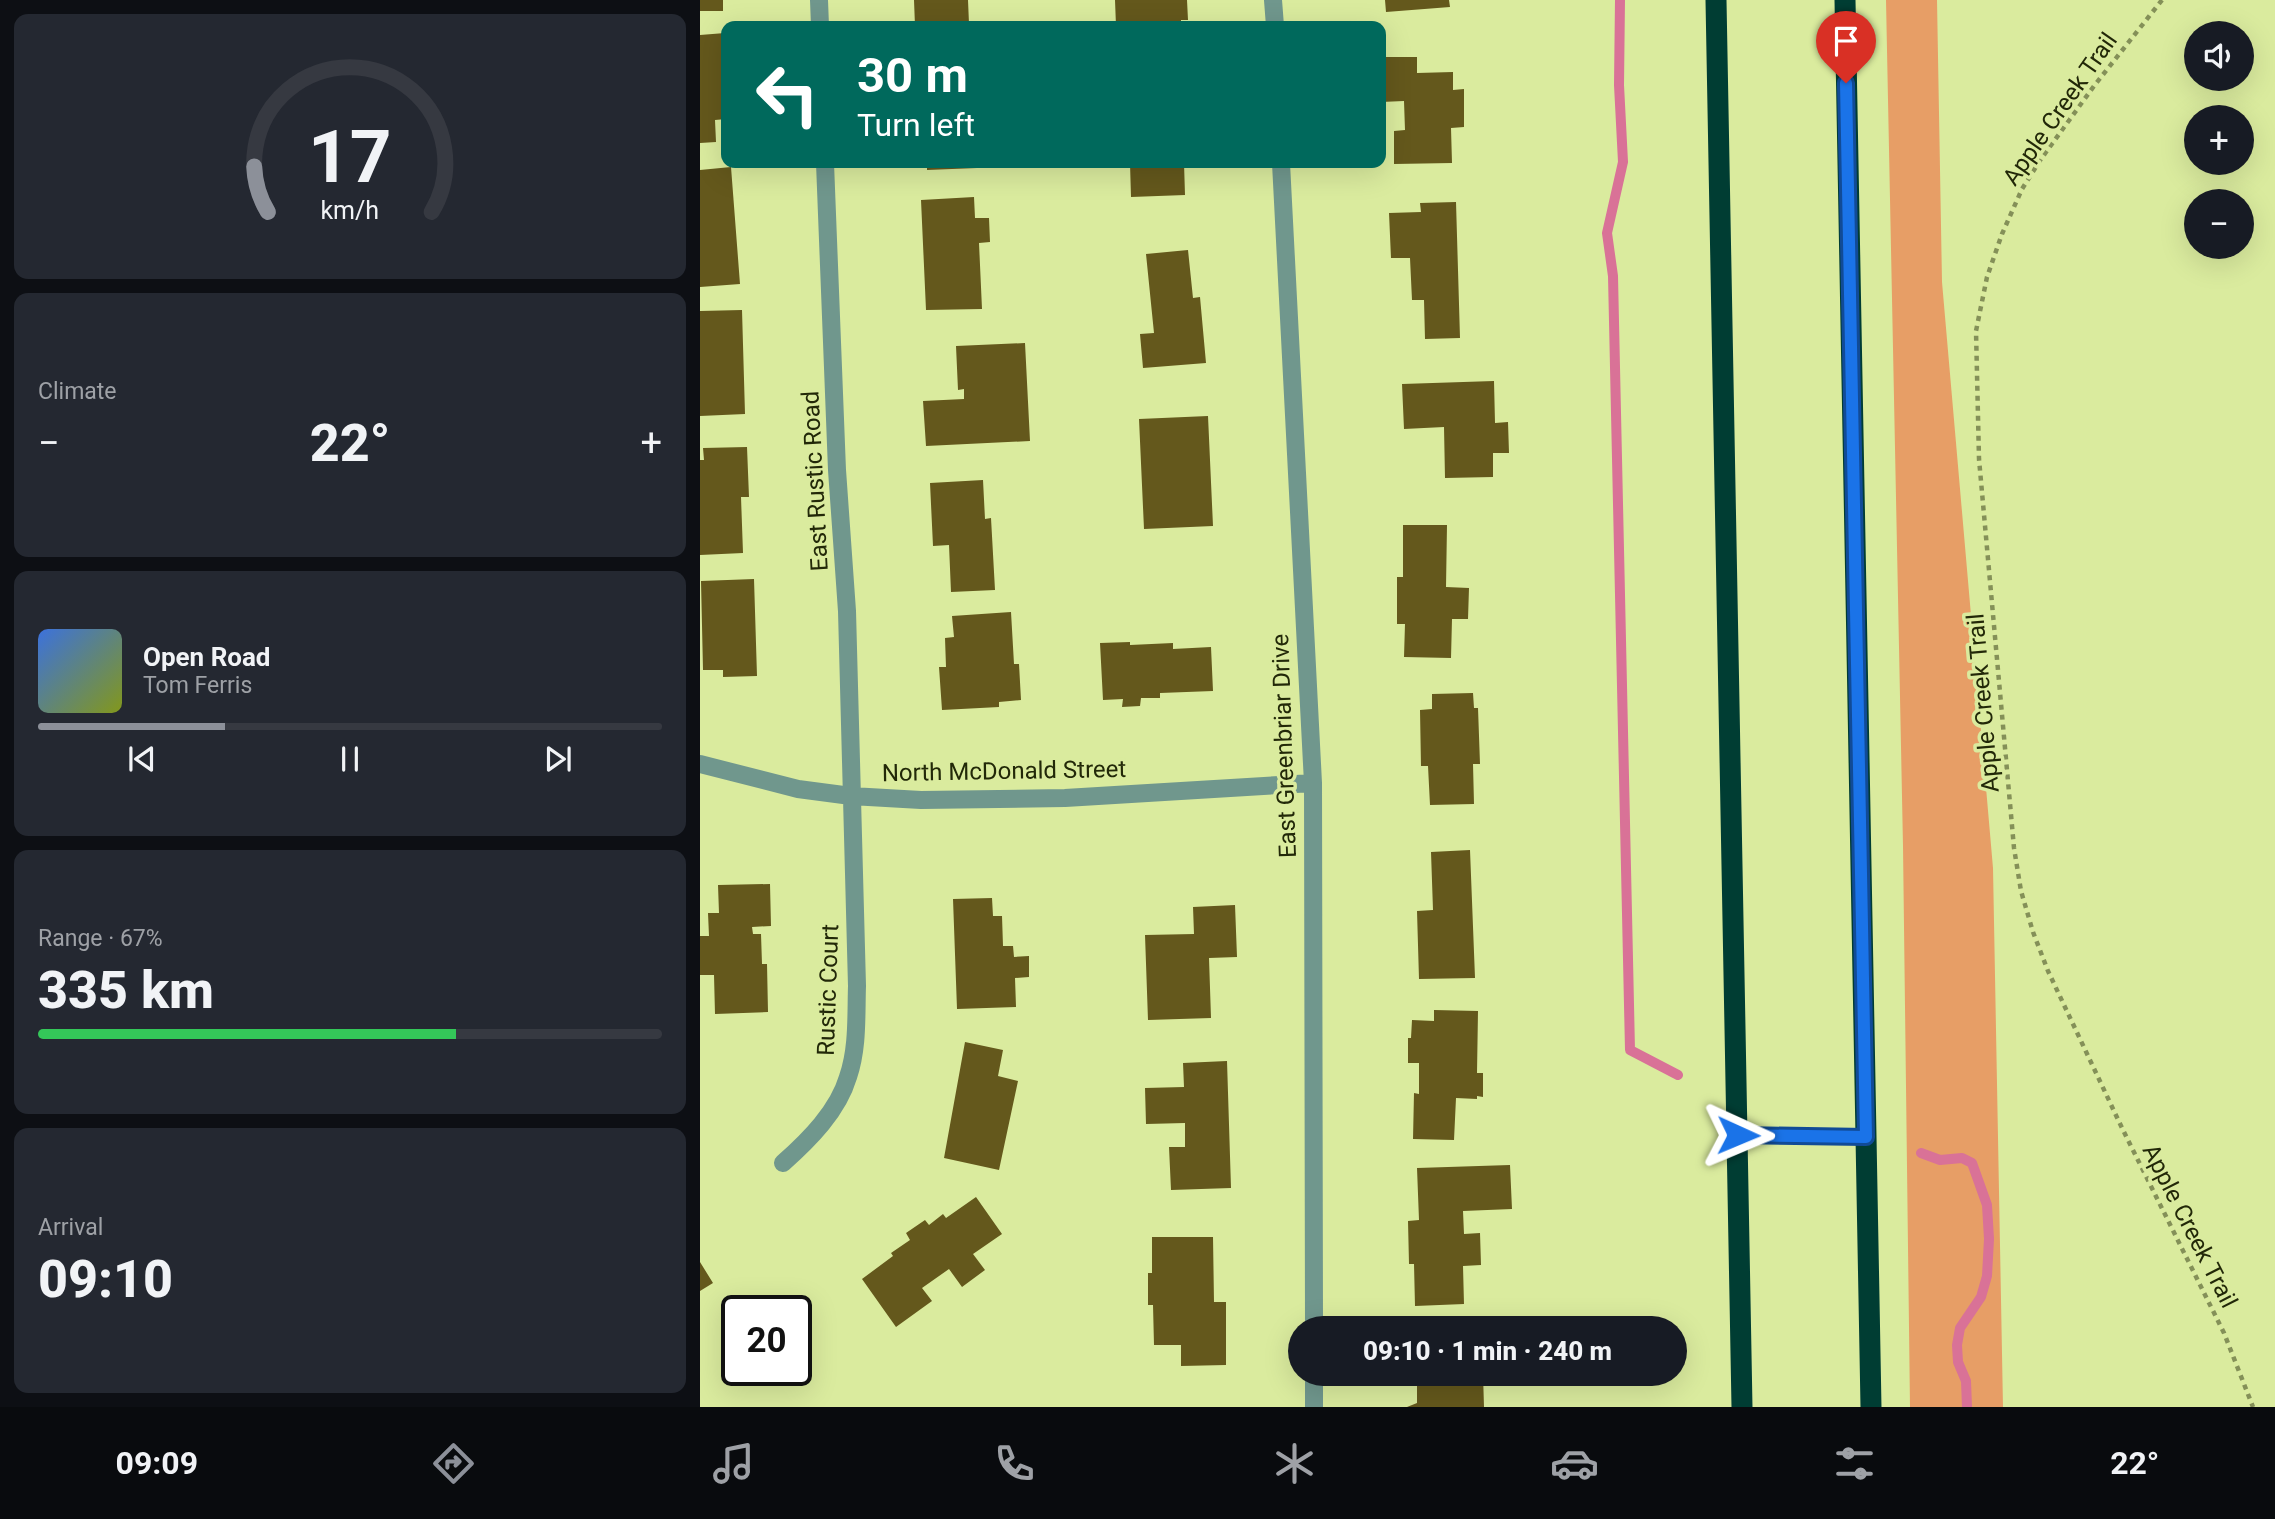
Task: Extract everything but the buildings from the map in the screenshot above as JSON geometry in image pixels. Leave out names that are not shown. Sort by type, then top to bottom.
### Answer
[{"type":"highway","points":[[1716,0],[1742,1407]]},
{"type":"highway","points":[[1845,0],[1871,1407]]},
{"type":"street","points":[[818,0],[820,21]]},
{"type":"street","points":[[1273,0],[1275,21]]},
{"type":"street","name":"East Rustic Road","points":[[825,168],[837,470],[847,611],[851,796]]},
{"type":"street","name":"East Greenbriar Drive","points":[[1281,168],[1312,783],[1314,1316]]},
{"type":"street","name":"North McDonald Street","points":[[700,764],[798,789],[851,796],[920,800],[1065,798],[1312,783]]},
{"type":"street","name":"Rustic Court","points":[[783,1163],[802,1146],[829,1114],[848,1079],[855,1040],[857,986],[851,796]]},
{"type":"street","points":[[1314,1386],[1314,1407]]},
{"type":"lane","points":[[1738,1135],[1866,1137]]},
{"type":"path","name":"Apple Creek Trail","points":[[2162,0],[2041,159],[2022,189],[2002,234],[1987,277],[1976,331],[1979,459],[2014,848],[2021,891],[2048,971],[2116,1116],[2224,1333],[2253,1407]]},
{"type":"shaded area","points":[[1886,0],[1937,0],[1942,282],[1993,868],[2003,1407],[1910,1407],[1903,846]]},
{"type":"waterway","points":[[1620,0],[1619,85],[1623,162],[1607,233],[1613,276],[1630,1050],[1678,1075]]},
{"type":"waterway","points":[[1921,1153],[1940,1160],[1962,1158],[1972,1163],[1987,1205],[1987,1276],[1981,1297],[1960,1328],[1957,1345],[1958,1362],[1966,1381],[1967,1407]]},
{"type":"route","points":[[1738,1135],[1866,1137],[1846,83]]}]
